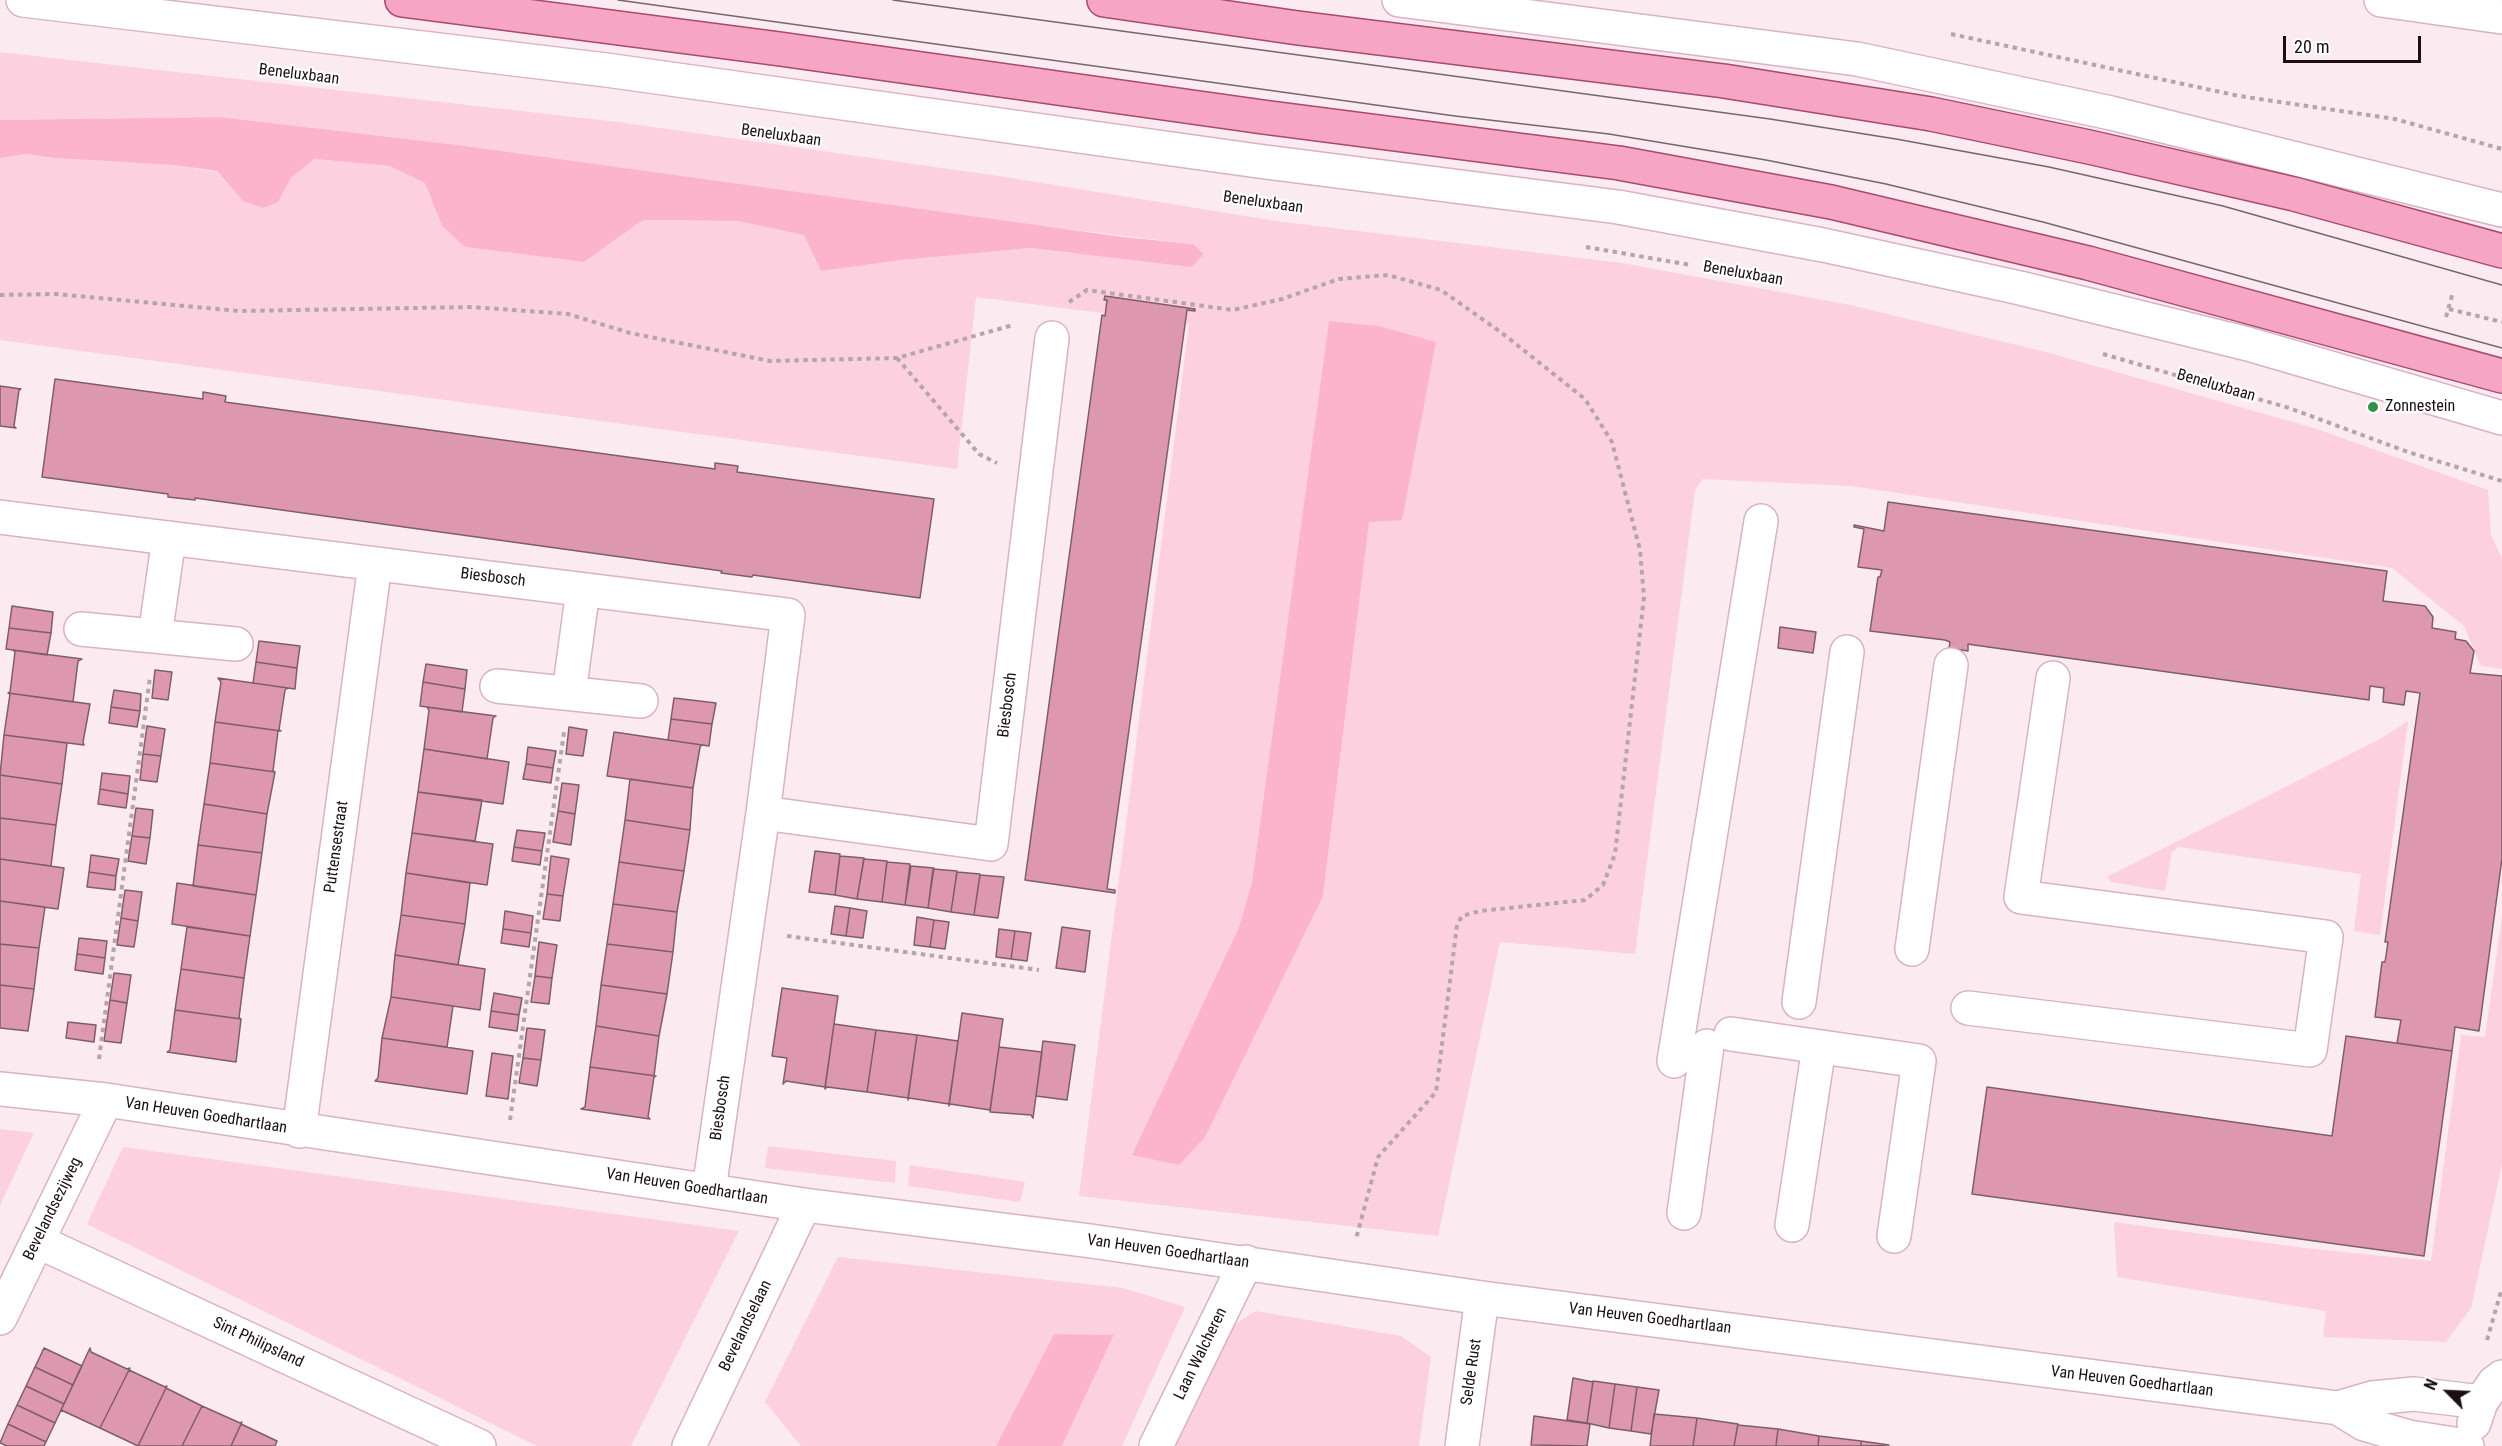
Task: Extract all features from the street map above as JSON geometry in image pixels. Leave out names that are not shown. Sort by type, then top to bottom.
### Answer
[{"type":"main road","points":[[402,0],[1619,163],[1831,202],[2088,263],[2502,376]]},
{"type":"main road","points":[[1104,0],[1138,2],[1298,28],[1724,81],[1931,114],[2294,194],[2502,251]]},
{"type":"street","points":[[23,0],[606,70],[1618,207],[1823,245],[2020,288],[2248,344],[2502,418]]},
{"type":"street","points":[[1399,0],[1857,59],[2111,113],[2502,210]]},
{"type":"street","points":[[2381,0],[2502,17]]},
{"type":"street","points":[[1104,139],[1113,95]]},
{"type":"street","name":"Biesbosch","points":[[763,813],[991,844],[1052,338]]},
{"type":"street","name":"Biesbosch","points":[[0,517],[788,615],[747,931],[710,1190]]},
{"type":"street","points":[[1674,1061],[1761,520]]},
{"type":"street","points":[[155,636],[169,538]]},
{"type":"street","name":"Puttensestraat","points":[[299,1131],[375,564]]},
{"type":"street","points":[[569,693],[583,590]]},
{"type":"street","points":[[81,629],[236,644]]},
{"type":"street","points":[[1799,1002],[1847,652]]},
{"type":"street","points":[[1912,949],[1951,665]]},
{"type":"street","points":[[1968,1008],[2310,1050],[2326,937],[2021,897],[2053,678]]},
{"type":"street","points":[[497,686],[641,700]]},
{"type":"street","points":[[1684,1213],[1719,1040],[1819,1047],[1918,1061],[1894,1236]]},
{"type":"street","points":[[1792,1225],[1819,1047]]},
{"type":"street","name":"Van Heuven Goedhartlaan","points":[[0,1089],[100,1099],[299,1131],[804,1205],[1246,1262],[1482,1298],[2338,1408],[2372,1398],[2414,1394],[2481,1402]]},
{"type":"street","name":"Bevelandsezijweg","points":[[0,1318],[11,1266],[37,1241],[100,1099]]},
{"type":"street","name":"Bevelandselaan","points":[[688,1446],[804,1205]]},
{"type":"street","name":"Sint Philipsland","points":[[37,1241],[479,1446]]},
{"type":"street","name":"Laan Walcheren","points":[[1156,1446],[1246,1262]]},
{"type":"street","name":"Selde Rust","points":[[1462,1446],[1482,1298]]},
{"type":"street","points":[[2474,1446],[2473,1424],[2481,1402],[2494,1383],[2502,1377]]},
{"type":"street","name":"Van Heuven Goedhartlaan","points":[[2338,1408],[2364,1424],[2376,1428],[2409,1437],[2467,1446]]},
{"type":"path","points":[[1948,33],[2239,96],[2395,119],[2502,148]]},
{"type":"path","name":"Beneluxbaan","points":[[1583,247],[1695,266]]},
{"type":"path","points":[[1052,338],[1054,311],[1087,290],[1233,310],[1282,299],[1339,279],[1388,275],[1440,290],[1502,333],[1585,399],[1612,442],[1640,550],[1644,597],[1615,854],[1603,885],[1585,900],[1480,911],[1462,916],[1456,925],[1436,1092],[1378,1157],[1346,1278]]},
{"type":"path","points":[[2444,321],[2453,292]]},
{"type":"path","points":[[0,295],[56,294],[239,311],[472,307],[568,314],[630,333],[770,361],[897,357],[989,334],[1021,322]]},
{"type":"path","points":[[2449,309],[2502,321]]},
{"type":"path","name":"Beneluxbaan","points":[[2101,353],[2289,408],[2408,452],[2502,481]]},
{"type":"path","points":[[897,357],[979,454],[1034,484]]},
{"type":"path","points":[[100,1099],[155,636]]},
{"type":"path","points":[[505,1160],[569,693]]},
{"type":"path","points":[[747,931],[1039,970]]},
{"type":"path","points":[[2486,1344],[2502,1288]]},
{"type":"shaded area","points":[[0,52],[618,122],[1005,177],[1276,221],[1622,263],[1850,305],[2046,352],[2314,428],[2488,490],[2491,535],[2502,558],[2502,669],[2481,666],[2464,626],[2392,568],[1851,486],[1703,479],[1695,490],[1635,954],[1500,942],[1438,1236],[1079,1196],[1189,324],[976,297],[957,469],[0,340],[0,158],[26,154],[55,158],[174,165],[217,172],[243,201],[278,202],[291,178],[314,159],[390,166],[425,183],[442,226],[465,247],[584,262],[643,220],[738,221],[805,235],[821,271],[902,260],[1030,248],[1069,253],[1199,260],[1204,254],[1193,244],[1017,223],[458,145],[220,117],[0,120]],"holes":[[[1328,330],[1369,521],[1323,896],[1133,1155],[1239,927],[1252,882]]]},
{"type":"shaded area","points":[[220,117],[458,145],[1123,237],[1193,244],[1204,254],[1192,267],[1030,248],[902,260],[821,271],[804,235],[738,221],[643,220],[584,262],[465,247],[442,226],[425,183],[390,166],[314,159],[291,178],[278,202],[263,208],[243,201],[217,171],[174,165],[55,158],[26,154],[0,158],[0,120]]},
{"type":"shaded area","points":[[1329,321],[1378,326],[1436,342],[1402,520],[1369,522],[1323,896],[1205,1137],[1179,1165],[1132,1155],[1239,927],[1252,882]]},
{"type":"shaded area","points":[[2408,721],[2380,935],[2354,931],[2361,874],[2179,847],[2172,852],[2165,891],[2111,882],[2107,877],[2380,739]]},
{"type":"shaded area","points":[[2502,916],[2502,1164],[2471,1308],[2446,1342],[2323,1337],[2326,1311],[2117,1277],[2114,1222],[2305,1248],[2431,1261],[2461,1035],[2485,1037]]},
{"type":"shaded area","points":[[0,1129],[34,1133],[0,1205]]},
{"type":"shaded area","points":[[768,1146],[896,1161],[895,1183],[765,1168]]},
{"type":"shaded area","points":[[123,1147],[739,1231],[631,1446],[537,1446],[87,1224]]},
{"type":"shaded area","points":[[910,1165],[1025,1182],[1020,1202],[908,1186]]},
{"type":"shaded area","points":[[838,1257],[1123,1288],[1185,1307],[1122,1446],[1062,1446],[1114,1336],[1054,1334],[996,1446],[801,1446],[765,1402]]},
{"type":"shaded area","points":[[1256,1311],[1401,1336],[1431,1357],[1419,1446],[1167,1446],[1229,1328]]},
{"type":"shaded area","points":[[1054,1334],[1114,1335],[1062,1446],[996,1446]]},
{"type":"building","points":[[1105,296],[1195,309],[1195,311],[1187,310],[1107,889],[1115,890],[1115,893],[1025,880],[1102,315],[1105,316],[1107,300],[1104,300]]},
{"type":"building","points":[[55,379],[203,399],[203,392],[226,396],[225,402],[715,469],[715,463],[738,466],[737,472],[934,499],[920,598],[753,575],[752,577],[721,573],[722,571],[195,498],[195,500],[168,497],[168,494],[42,477]]},
{"type":"building","points":[[0,386],[21,389],[14,426],[16,428],[0,426]]},
{"type":"building","points":[[1888,502],[2387,571],[2383,601],[2425,606],[2433,617],[2432,628],[2456,632],[2455,639],[2466,641],[2474,651],[2470,673],[2502,676],[2502,858],[2479,1031],[2455,1027],[2452,1051],[2397,1043],[2401,1020],[2375,1017],[2382,962],[2385,962],[2388,942],[2385,942],[2420,693],[2406,691],[2404,705],[2383,702],[2384,688],[2370,686],[2369,700],[1968,644],[1968,651],[1949,648],[1950,642],[1945,640],[1870,631],[1878,577],[1882,570],[1858,567],[1864,529],[1854,527],[1854,525],[1884,531]]},
{"type":"building","points":[[12,606],[53,612],[51,633],[9,628]]},
{"type":"building","points":[[1780,627],[1816,632],[1813,653],[1778,648]]},
{"type":"building","points":[[9,628],[51,633],[47,655],[6,649]]},
{"type":"building","points":[[259,641],[300,646],[297,668],[256,662]]},
{"type":"building","points":[[13,650],[82,659],[78,661],[73,702],[8,693],[10,692],[15,652]]},
{"type":"building","points":[[256,662],[297,668],[295,689],[253,683]]},
{"type":"building","points":[[426,664],[467,670],[465,689],[423,682]]},
{"type":"building","points":[[155,670],[172,672],[168,700],[152,698]]},
{"type":"building","points":[[218,678],[288,688],[285,690],[279,730],[281,731],[215,722],[221,682]]},
{"type":"building","points":[[423,682],[465,689],[462,712],[420,706]]},
{"type":"building","points":[[114,690],[141,694],[140,711],[111,707]]},
{"type":"building","points":[[8,693],[90,704],[84,745],[4,735],[10,694]]},
{"type":"building","points":[[674,698],[716,703],[712,724],[671,719]]},
{"type":"building","points":[[111,707],[140,711],[137,727],[109,723]]},
{"type":"building","points":[[427,707],[496,716],[493,718],[487,759],[424,749],[429,710]]},
{"type":"building","points":[[671,719],[712,724],[709,746],[668,740]]},
{"type":"building","points":[[215,722],[281,731],[278,731],[273,771],[275,772],[210,763]]},
{"type":"building","points":[[147,726],[165,729],[161,756],[143,754]]},
{"type":"building","points":[[569,727],[587,730],[583,756],[566,754]]},
{"type":"building","points":[[614,732],[702,745],[693,788],[607,776]]},
{"type":"building","points":[[4,735],[67,743],[62,784],[0,775]]},
{"type":"building","points":[[528,747],[556,751],[553,768],[526,764]]},
{"type":"building","points":[[424,749],[509,762],[503,804],[418,792]]},
{"type":"building","points":[[143,754],[161,756],[157,782],[140,780]]},
{"type":"building","points":[[210,763],[275,772],[267,814],[204,804]]},
{"type":"building","points":[[526,764],[553,768],[551,783],[523,779]]},
{"type":"building","points":[[102,773],[130,776],[128,794],[100,789]]},
{"type":"building","points":[[0,775],[62,784],[56,825],[0,818]]},
{"type":"building","points":[[630,779],[693,788],[690,830],[625,820]]},
{"type":"building","points":[[562,783],[579,785],[575,814],[558,811]]},
{"type":"building","points":[[100,789],[128,794],[126,808],[98,804]]},
{"type":"building","points":[[418,792],[482,800],[475,841],[412,833]]},
{"type":"building","points":[[204,804],[267,814],[262,853],[198,845]]},
{"type":"building","points":[[136,808],[153,810],[150,838],[132,836]]},
{"type":"building","points":[[558,811],[575,814],[571,845],[553,842]]},
{"type":"building","points":[[0,818],[56,825],[51,866],[0,859]]},
{"type":"building","points":[[625,820],[690,830],[684,871],[619,862]]},
{"type":"building","points":[[517,830],[545,833],[542,851],[514,847]]},
{"type":"building","points":[[412,833],[493,844],[487,885],[406,873]]},
{"type":"building","points":[[132,836],[150,838],[146,864],[128,861]]},
{"type":"building","points":[[198,845],[262,853],[256,895],[193,886]]},
{"type":"building","points":[[514,847],[542,851],[540,865],[512,861]]},
{"type":"building","points":[[815,851],[840,854],[835,895],[809,892]]},
{"type":"building","points":[[91,855],[119,859],[116,876],[89,872]]},
{"type":"building","points":[[551,856],[569,859],[563,896],[547,894]]},
{"type":"building","points":[[840,856],[864,858],[857,899],[835,895]]},
{"type":"building","points":[[0,859],[64,868],[58,909],[0,901]]},
{"type":"building","points":[[864,859],[887,861],[882,902],[857,899]]},
{"type":"building","points":[[619,862],[684,871],[677,912],[613,904]]},
{"type":"building","points":[[887,862],[910,864],[905,905],[882,902]]},
{"type":"building","points":[[911,866],[934,868],[928,908],[905,905]]},
{"type":"building","points":[[933,869],[957,871],[951,912],[928,908]]},
{"type":"building","points":[[89,872],[116,876],[115,890],[87,887]]},
{"type":"building","points":[[957,872],[980,874],[974,915],[951,912]]},
{"type":"building","points":[[406,873],[470,883],[465,924],[401,915]]},
{"type":"building","points":[[980,875],[1004,877],[998,918],[974,915]]},
{"type":"building","points":[[177,883],[256,895],[250,936],[172,924]]},
{"type":"building","points":[[125,890],[142,892],[138,921],[121,918]]},
{"type":"building","points":[[547,894],[563,896],[560,921],[543,919]]},
{"type":"building","points":[[0,901],[45,907],[39,948],[0,944]]},
{"type":"building","points":[[613,904],[677,912],[673,952],[607,944]]},
{"type":"building","points":[[835,906],[850,908],[846,936],[831,934]]},
{"type":"building","points":[[850,908],[867,911],[863,938],[846,936]]},
{"type":"building","points":[[505,911],[533,916],[531,933],[503,929]]},
{"type":"building","points":[[401,915],[465,924],[458,965],[395,955]]},
{"type":"building","points":[[917,917],[934,920],[930,947],[914,945]]},
{"type":"building","points":[[121,918],[138,921],[134,947],[117,945]]},
{"type":"building","points":[[934,920],[949,922],[945,949],[930,947]]},
{"type":"building","points":[[187,927],[250,936],[244,978],[181,969]]},
{"type":"building","points":[[1062,927],[1090,931],[1085,972],[1056,968]]},
{"type":"building","points":[[503,929],[531,933],[529,947],[501,943]]},
{"type":"building","points":[[999,929],[1015,931],[1011,959],[996,957]]},
{"type":"building","points":[[1015,931],[1031,933],[1027,961],[1011,959]]},
{"type":"building","points":[[79,938],[107,941],[105,958],[77,954]]},
{"type":"building","points":[[539,942],[557,945],[552,978],[535,976]]},
{"type":"building","points":[[0,944],[39,948],[34,989],[0,985]]},
{"type":"building","points":[[607,944],[673,952],[667,994],[601,985]]},
{"type":"building","points":[[77,954],[105,958],[103,974],[75,970]]},
{"type":"building","points":[[395,955],[485,969],[480,1010],[391,997]]},
{"type":"building","points":[[181,969],[244,978],[239,1018],[241,1019],[175,1010]]},
{"type":"building","points":[[114,973],[131,975],[127,1003],[110,1000]]},
{"type":"building","points":[[535,976],[552,978],[549,1004],[531,1002]]},
{"type":"building","points":[[0,985],[34,989],[28,1031],[0,1028]]},
{"type":"building","points":[[601,985],[667,994],[659,1036],[596,1026]]},
{"type":"building","points":[[782,988],[838,996],[825,1087],[786,1081],[783,1084],[787,1058],[772,1056]]},
{"type":"building","points":[[494,993],[522,998],[519,1015],[491,1011]]},
{"type":"building","points":[[391,997],[453,1006],[447,1047],[382,1038]]},
{"type":"building","points":[[110,1000],[127,1003],[121,1043],[104,1041]]},
{"type":"building","points":[[175,1010],[241,1019],[236,1062],[167,1052],[170,1050]]},
{"type":"building","points":[[491,1011],[519,1015],[517,1031],[489,1027]]},
{"type":"building","points":[[962,1013],[1003,1019],[990,1110],[950,1104],[949,1106]]},
{"type":"building","points":[[68,1022],[96,1025],[94,1042],[66,1038]]},
{"type":"building","points":[[834,1024],[876,1030],[867,1092],[827,1087],[825,1089]]},
{"type":"building","points":[[596,1026],[659,1036],[654,1076],[590,1067]]},
{"type":"building","points":[[527,1028],[545,1030],[541,1060],[523,1058]]},
{"type":"building","points":[[876,1030],[917,1035],[908,1098],[867,1092]]},
{"type":"building","points":[[917,1035],[958,1041],[949,1104],[909,1098],[908,1100]]},
{"type":"building","points":[[2346,1036],[2452,1051],[2424,1256],[1972,1194],[1987,1087],[2332,1136]]},
{"type":"building","points":[[382,1038],[473,1051],[467,1094],[375,1081],[378,1078]]},
{"type":"building","points":[[1043,1041],[1075,1045],[1067,1100],[1036,1096]]},
{"type":"building","points":[[999,1047],[1042,1052],[1033,1118],[1031,1115],[990,1112]]},
{"type":"building","points":[[492,1053],[513,1056],[508,1099],[486,1096]]},
{"type":"building","points":[[523,1058],[541,1060],[537,1086],[519,1083]]},
{"type":"building","points":[[590,1067],[656,1076],[648,1117],[650,1119],[581,1109],[585,1107]]},
{"type":"building","points":[[44,1348],[82,1366],[73,1385],[35,1367]]},
{"type":"building","points":[[90,1348],[91,1352],[127,1369],[130,1368],[100,1428],[61,1410]]},
{"type":"building","points":[[35,1367],[73,1385],[64,1404],[26,1386]]},
{"type":"building","points":[[129,1370],[167,1386],[138,1446],[100,1428]]},
{"type":"building","points":[[1573,1378],[1593,1382],[1587,1423],[1567,1420]]},
{"type":"building","points":[[1593,1381],[1615,1384],[1609,1428],[1587,1423]]},
{"type":"building","points":[[1615,1384],[1637,1387],[1631,1431],[1609,1428]]},
{"type":"building","points":[[26,1386],[64,1404],[55,1423],[17,1405]]},
{"type":"building","points":[[1637,1387],[1659,1390],[1651,1434],[1631,1431]]},
{"type":"building","points":[[166,1388],[202,1406],[182,1446],[138,1446]]},
{"type":"building","points":[[17,1405],[55,1423],[46,1442],[8,1424]]},
{"type":"building","points":[[202,1406],[242,1422],[231,1446],[182,1446]]},
{"type":"building","points":[[1654,1414],[1697,1418],[1693,1446],[1650,1446]]},
{"type":"building","points":[[1534,1416],[1590,1424],[1587,1446],[1531,1445]]},
{"type":"building","points":[[1697,1418],[1738,1424],[1734,1446],[1693,1446]]},
{"type":"building","points":[[8,1424],[46,1442],[44,1446],[7,1446],[0,1443]]},
{"type":"building","points":[[241,1424],[277,1441],[275,1446],[231,1446]]},
{"type":"building","points":[[1738,1424],[1778,1429],[1776,1446],[1734,1446]]},
{"type":"building","points":[[1778,1429],[1819,1436],[1818,1446],[1776,1446]]},
{"type":"building","points":[[1819,1436],[1861,1441],[1861,1446],[1818,1446]]},
{"type":"building","points":[[1861,1441],[1889,1445],[1861,1446]]},
{"type":"tram line","points":[[618,0],[1455,116],[1609,134],[1766,160],[1886,184],[2043,222],[2502,348]]},
{"type":"tram line","points":[[893,0],[1770,119],[1896,139],[2049,167],[2223,206],[2502,285]]},
{"type":"place","name":"Zonnestein","points":[[2373,407]]}]
